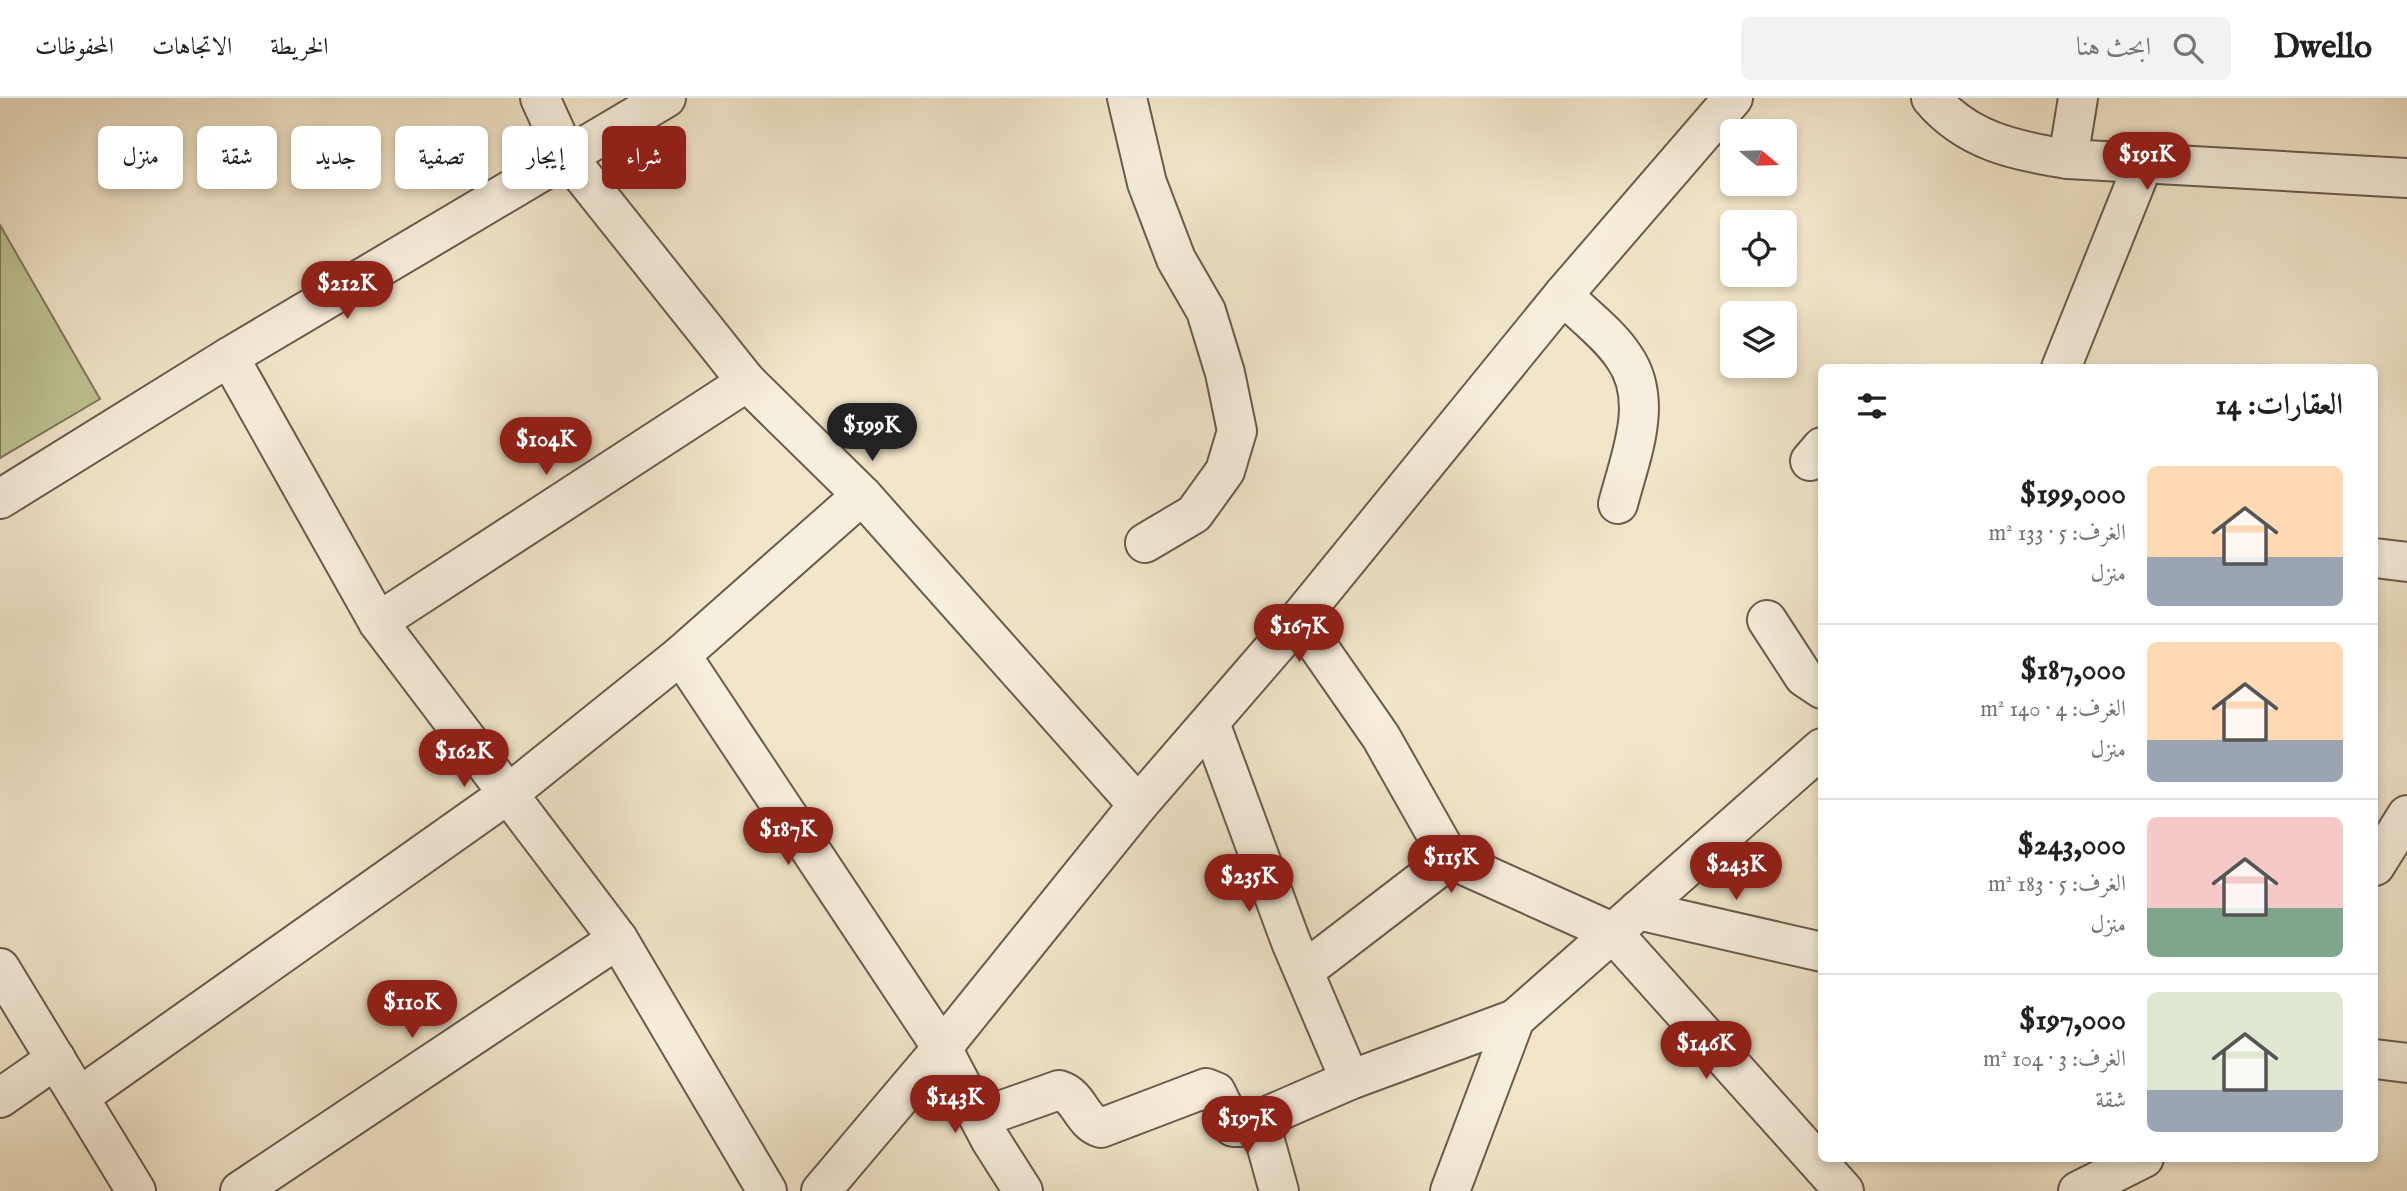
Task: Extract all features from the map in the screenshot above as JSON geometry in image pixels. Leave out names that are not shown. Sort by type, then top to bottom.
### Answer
[{"type":"street","points":[[540,98],[553,126]]},
{"type":"street","points":[[588,142],[666,98]]},
{"type":"street","points":[[1126,98],[1147,183],[1176,259],[1206,312],[1225,373],[1237,430],[1225,471],[1194,514],[1145,543]]},
{"type":"street","points":[[821,1191],[942,1048],[1138,805],[1299,619],[1563,295],[1733,98]]},
{"type":"street","points":[[1931,98],[1970,132],[2014,150],[2068,159],[2407,178]]},
{"type":"street","points":[[2068,159],[2077,98]]},
{"type":"street","points":[[2063,364],[2144,162]]},
{"type":"street","points":[[588,183],[747,382],[862,495],[1138,805]]},
{"type":"street","points":[[0,499],[229,357],[509,189]]},
{"type":"street","points":[[1563,295],[1624,355],[1636,379],[1640,405],[1637,428],[1618,504]]},
{"type":"street","points":[[229,357],[378,622],[618,939],[767,1191]]},
{"type":"street","points":[[378,622],[747,382]]},
{"type":"street","points":[[79,1097],[508,794],[681,655],[862,495]]},
{"type":"street","points":[[2378,558],[2407,562]]},
{"type":"street","points":[[1299,619],[1381,737],[1450,859],[1625,921],[1818,951]]},
{"type":"street","points":[[1767,620],[1804,677],[1818,686]]},
{"type":"street","points":[[681,655],[942,1048],[1023,1191]]},
{"type":"street","points":[[1210,723],[1304,971],[1350,1080]]},
{"type":"street","points":[[980,1118],[1059,1090],[1073,1098],[1087,1119],[1101,1128],[1206,1088],[1216,1092],[1233,1127],[1242,1127],[1350,1080],[1515,1019],[1818,752]]},
{"type":"street","points":[[2378,861],[2396,828]]},
{"type":"street","points":[[1304,971],[1450,859]]},
{"type":"street","points":[[1625,921],[1818,1159]]},
{"type":"street","points":[[240,1191],[618,939]]},
{"type":"street","points":[[0,968],[136,1191]]},
{"type":"street","points":[[1450,1191],[1515,1019]]},
{"type":"street","points":[[0,1098],[56,1059]]},
{"type":"street","points":[[2378,1059],[2407,1063]]},
{"type":"street","points":[[1259,1119],[1279,1191]]},
{"type":"street","points":[[1820,1162],[1844,1191]]},
{"type":"street","points":[[2078,1191],[2136,1162]]},
{"type":"green space","points":[[0,225],[100,399],[0,458]]}]
